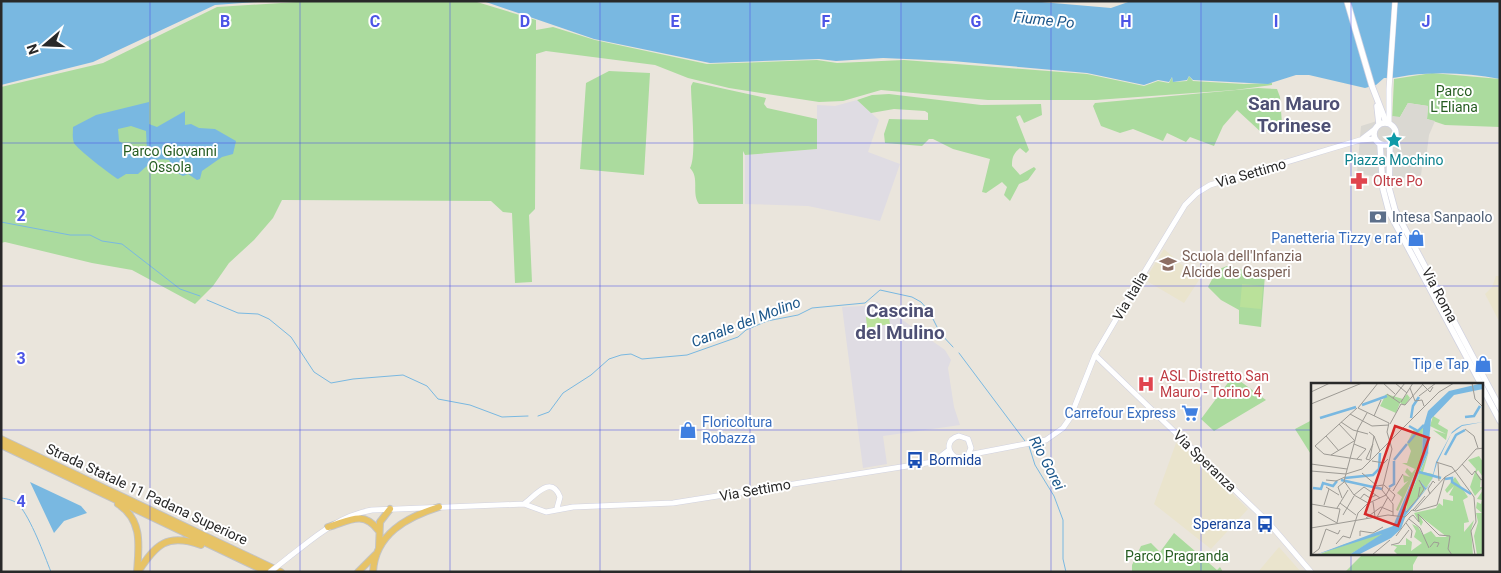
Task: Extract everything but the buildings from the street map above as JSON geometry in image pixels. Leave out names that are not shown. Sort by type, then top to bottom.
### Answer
[{"type":"highway","name":"Strada Statale 11 Padana Superiore","points":[[1,439],[281,572]]},
{"type":"highway","name":"Strada Statale 11 Padana Superiore","points":[[1,445],[266,572]]},
{"type":"highway","points":[[98,492],[123,508],[135,522],[140,540],[138,572]]},
{"type":"highway","points":[[358,572],[378,551],[391,532],[405,520],[439,507]]},
{"type":"highway","points":[[373,572],[378,551],[378,530],[382,517],[390,509]]},
{"type":"highway","points":[[328,527],[360,517],[370,521],[378,530]]},
{"type":"highway","points":[[138,572],[153,549],[170,540],[187,540],[232,556]]},
{"type":"main road","points":[[1348,1],[1376,99],[1388,123],[1395,128],[1397,135],[1390,144],[1386,180]]},
{"type":"main road","points":[[1376,99],[1377,126],[1375,139],[1380,144],[1386,180]]},
{"type":"main road","points":[[1377,126],[1388,123]]},
{"type":"main road","points":[[1380,144],[1390,144]]},
{"type":"main road","name":"Via Roma","points":[[1386,180],[1384,199],[1389,212],[1479,383]]},
{"type":"main road","name":"Via Roma","points":[[1386,180],[1395,210],[1500,408]]},
{"type":"main road","name":"Via Roma","points":[[1484,391],[1500,420]]},
{"type":"street","points":[[1388,123],[1395,1]]},
{"type":"street","points":[[1360,140],[1377,126]]},
{"type":"street","points":[[1360,140],[1375,139]]},
{"type":"street","name":"Via Settimo","points":[[1165,237],[1185,205],[1202,189],[1360,140]]},
{"type":"street","name":"Via Italia","points":[[968,455],[1046,440],[1063,428],[1070,418],[1095,355],[1165,237]]},
{"type":"street","name":"Via Speranza","points":[[1095,355],[1268,522],[1311,572]]},
{"type":"street","points":[[959,436],[968,439],[971,448],[968,455],[961,458],[950,453],[950,441],[959,436]]},
{"type":"street","points":[[971,448],[984,452]]},
{"type":"street","name":"Via Settimo","points":[[557,508],[673,503],[935,460],[950,453]]},
{"type":"street","points":[[524,504],[542,488],[550,486],[556,490],[560,500],[573,507]]},
{"type":"street","points":[[535,496],[537,508]]},
{"type":"street","points":[[270,572],[328,527],[361,512],[390,509],[524,504],[546,512],[557,508],[560,500]]},
{"type":"shaded area","points":[[857,100],[879,120],[868,152],[900,164],[880,221],[808,206],[745,204],[745,155],[817,149],[817,105],[835,106]]},
{"type":"shaded area","name":"Piazza Mochino","points":[[1408,103],[1428,106],[1427,119],[1435,121],[1429,135],[1426,159],[1423,159],[1421,175],[1415,178],[1405,177],[1398,181],[1357,173],[1361,126],[1393,116],[1400,117]]},
{"type":"shaded area","name":"Scuola dell'Infanzia Alcide de Gasperi","points":[[1164,249],[1199,280],[1184,303],[1145,280]]},
{"type":"shaded area","points":[[1496,276],[1500,276],[1500,323],[1485,294],[1492,287]]},
{"type":"shaded area","points":[[877,302],[945,350],[951,360],[948,368],[954,407],[960,425],[883,436],[887,464],[863,468],[842,307],[863,306]]},
{"type":"shaded area","points":[[1176,443],[1181,444],[1248,509],[1211,549],[1154,504]]},
{"type":"shaded area","points":[[1279,547],[1301,572],[1258,572]]},
{"type":"green space","name":"Parco Giovanni Ossola","points":[[312,1],[477,2],[536,20],[536,30],[553,27],[595,40],[707,64],[817,60],[837,63],[904,60],[1087,74],[1144,86],[1158,81],[1169,83],[1172,77],[1173,82],[1187,81],[1189,76],[1193,81],[1244,84],[1272,83],[1272,85],[1235,90],[1096,100],[988,100],[881,90],[843,101],[819,102],[729,88],[688,78],[655,65],[546,51],[536,54],[535,209],[529,215],[532,282],[515,283],[512,213],[503,212],[491,201],[282,200],[273,218],[254,240],[229,263],[213,286],[195,304],[132,270],[92,263],[5,242],[1,243],[1,87],[103,63],[217,7]]},
{"type":"green space","points":[[609,71],[650,73],[644,175],[580,169],[586,83]]},
{"type":"green space","name":"Parco L'Eliana","points":[[1432,73],[1500,79],[1500,127],[1445,125],[1427,119],[1428,106],[1408,103],[1400,117],[1392,122],[1394,79]]},
{"type":"green space","points":[[693,82],[766,98],[764,104],[767,108],[817,119],[817,149],[745,155],[743,151],[743,204],[699,204],[693,172],[690,168],[693,153],[691,86]]},
{"type":"green space","points":[[1258,88],[1277,89],[1280,97],[1282,124],[1262,133],[1237,110],[1223,126],[1214,146],[1190,137],[1186,142],[1167,133],[1163,141],[1133,129],[1120,133],[1101,126],[1093,106],[1095,103]]},
{"type":"green space","points":[[889,94],[981,105],[1041,104],[1042,115],[1024,123],[1020,115],[1016,117],[1029,150],[1026,153],[1020,148],[1014,154],[1012,163],[1012,166],[1020,175],[1034,167],[1036,169],[1028,180],[1019,184],[1010,201],[1004,195],[1007,187],[1002,182],[986,193],[982,192],[990,159],[953,149],[933,139],[929,139],[922,146],[885,143],[884,134],[889,119],[928,120],[928,113],[925,111],[894,109],[871,113],[857,100],[872,95]]},
{"type":"green space","points":[[1227,266],[1265,275],[1261,327],[1239,324],[1239,310],[1221,300],[1208,287],[1217,270]]},
{"type":"green space","points":[[1242,284],[1263,286],[1261,309],[1240,307]]},
{"type":"green space","points":[[888,313],[890,324],[867,328],[866,317]]},
{"type":"green space","points":[[1233,376],[1266,400],[1214,431],[1201,419]]},
{"type":"green space","points":[[1311,421],[1311,454],[1295,429]]},
{"type":"green space","name":"Parco Pragranda","points":[[1174,533],[1217,570],[1220,567],[1223,572],[1132,572],[1132,565],[1141,546],[1151,543],[1160,552]]},
{"type":"green space","points":[[1361,556],[1418,556],[1413,565],[1413,572],[1345,572]]},
{"type":"water","points":[[1,1],[271,1],[215,5],[93,62],[1,85]]},
{"type":"water","name":"Fiume Po","points":[[483,1],[1030,1],[1111,8],[1131,1],[1500,1],[1500,79],[1461,74],[1417,74],[1384,78],[1376,85],[1365,88],[1309,75],[1296,75],[1268,84],[1193,80],[1189,76],[1187,80],[1173,82],[1172,77],[1169,82],[1158,80],[1144,85],[1087,73],[952,61],[883,58],[836,61],[819,59],[710,63],[594,39]]},
{"type":"water","points":[[149,102],[149,124],[157,127],[185,111],[185,125],[191,124],[199,128],[215,129],[236,141],[233,154],[222,157],[202,171],[200,179],[197,180],[188,174],[183,176],[177,173],[169,160],[164,159],[152,162],[138,174],[126,174],[118,179],[87,156],[74,143],[73,127],[96,115]],"holes":[[[131,126],[146,131],[147,151],[140,156],[119,141],[118,129]]]},
{"type":"water","points":[[30,482],[81,506],[87,513],[64,521],[54,533]]},
{"type":"waterway","name":"Canale del Molino","points":[[1,222],[70,235],[90,235],[102,241],[122,244],[180,289],[200,296]]},
{"type":"waterway","name":"Canale del Molino","points":[[538,416],[549,412],[563,393],[591,375],[609,359],[631,354],[642,359],[687,355],[738,337],[746,330],[767,321],[798,315],[812,308],[865,303],[880,290],[912,297],[921,302],[929,311],[940,333],[953,347]]},
{"type":"waterway","name":"Canale del Molino","points":[[207,300],[238,313],[258,314],[269,319],[291,337],[314,372],[331,383],[353,379],[403,375],[427,386],[438,399],[470,405],[502,417],[528,416]]},
{"type":"waterway","name":"Rio Gorei","points":[[959,353],[1025,441]]},
{"type":"waterway","name":"Rio Gorei","points":[[1029,446],[1035,465],[1054,496],[1063,520],[1063,559],[1066,572]]},
{"type":"waterway","points":[[1,498],[15,502],[24,511],[51,572]]},
{"type":"place","name":"Piazza Mochino","points":[[1394,140]]},
{"type":"place","name":"Oltre Po","points":[[1359,181]]},
{"type":"place","name":"Intesa Sanpaolo","points":[[1378,217]]},
{"type":"place","name":"Panetteria Tizzy e raf","points":[[1416,238]]},
{"type":"place","name":"Scuola dell'Infanzia Alcide de Gasperi","points":[[1168,264]]},
{"type":"place","name":"Tip e Tap","points":[[1483,364]]},
{"type":"place","name":"ASL Distretto San Mauro - Torino 4","points":[[1146,384]]},
{"type":"place","name":"Carrefour Express","points":[[1190,413]]},
{"type":"place","name":"Floricoltura Robazza","points":[[688,430]]},
{"type":"place","name":"Bormida","points":[[915,460]]},
{"type":"place","name":"Speranza","points":[[1265,524]]},
{"type":"district","name":"San Mauro Torinese","points":[[1294,114]]},
{"type":"district","name":"Cascina del Mulino","points":[[900,321]]}]
